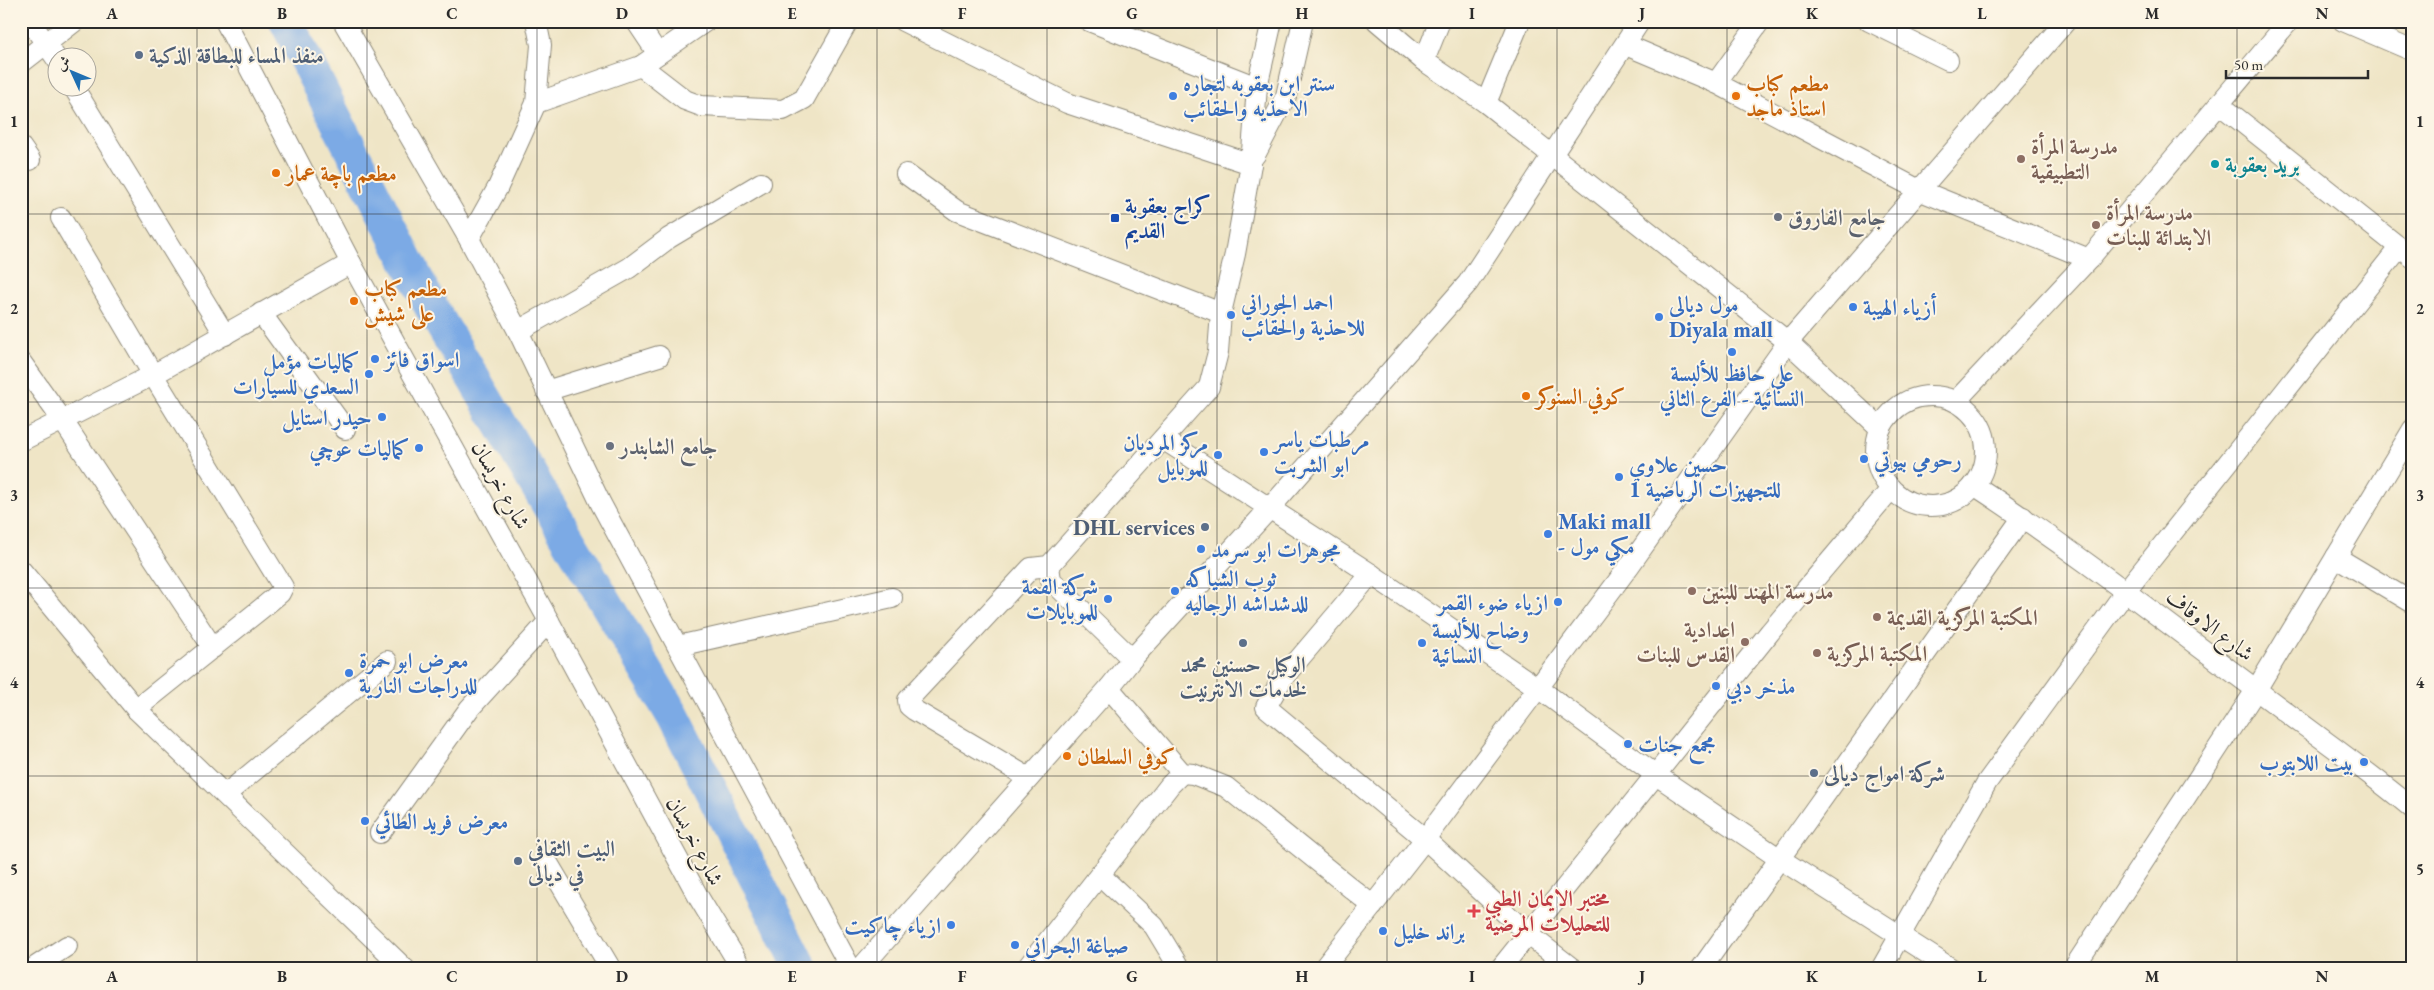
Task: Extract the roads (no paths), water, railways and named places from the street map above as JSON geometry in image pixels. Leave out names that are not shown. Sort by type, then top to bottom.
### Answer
[{"type":"street","points":[[30,21],[50,48]]},
{"type":"street","points":[[21,63],[75,21]]},
{"type":"street","name":"شارع خريسان","points":[[225,21],[351,263],[549,621],[699,898],[742,969]]},
{"type":"street","points":[[343,21],[469,239],[518,331],[601,504],[852,969]]},
{"type":"street","points":[[469,239],[498,187],[536,103],[541,45],[536,21]]},
{"type":"street","points":[[636,21],[658,54]]},
{"type":"street","points":[[536,103],[641,66],[706,21]]},
{"type":"street","points":[[641,66],[685,100],[701,106],[783,110],[804,99],[848,21]]},
{"type":"street","points":[[903,21],[1068,103],[1251,164]]},
{"type":"street","points":[[1089,21],[1257,87]]},
{"type":"street","points":[[1028,778],[914,710],[909,706],[908,700],[916,688],[1031,568],[1049,566],[1209,387],[1218,352],[1222,313],[1251,164],[1257,87],[1272,21]]},
{"type":"street","points":[[1251,164],[1286,96],[1303,21]]},
{"type":"street","points":[[1377,21],[1424,61],[1486,102],[1788,342],[1880,428]]},
{"type":"street","points":[[1424,61],[1440,21]]},
{"type":"street","points":[[1486,102],[1520,21]]},
{"type":"street","points":[[860,969],[1109,688],[1132,659],[1270,508],[1468,283],[1640,21]]},
{"type":"street","points":[[1716,83],[1760,21]]},
{"type":"street","points":[[1869,21],[1948,60]]},
{"type":"street","points":[[1323,969],[1425,838],[1630,565],[1788,342],[2066,21]]},
{"type":"street","points":[[1956,401],[2089,259],[2289,21]]},
{"type":"street","points":[[2343,21],[2413,50]]},
{"type":"street","points":[[1626,45],[1716,83],[1920,191],[2089,259]]},
{"type":"street","points":[[80,98],[225,335]]},
{"type":"street","points":[[1881,969],[1987,782],[2126,591],[2406,253],[2219,104]]},
{"type":"street","points":[[906,174],[957,212],[1222,313]]},
{"type":"street","points":[[518,331],[629,268],[669,238],[761,183]]},
{"type":"street","points":[[61,218],[153,375],[283,587],[280,592],[136,709]]},
{"type":"street","points":[[21,441],[63,422],[153,375],[351,263]]},
{"type":"street","points":[[261,313],[345,428]]},
{"type":"street","points":[[546,391],[659,356]]},
{"type":"street","points":[[21,362],[63,422],[212,648]]},
{"type":"street","points":[[1921,396],[1939,396],[1956,401],[1969,410],[1979,423],[1985,439],[1986,455],[1982,471],[1974,485],[1961,497],[1946,504],[1928,506],[1912,503],[1891,489],[1884,481],[1876,464],[1875,446],[1880,428],[1890,413],[1904,402],[1921,396]]},
{"type":"street","points":[[2073,969],[2256,690],[2413,429]]},
{"type":"street","points":[[1164,439],[1371,574],[1538,688],[1656,774],[1780,859],[1952,969]]},
{"type":"street","name":"شارع الاوقاف","points":[[1974,485],[2023,517],[2126,591],[2256,690],[2370,773],[2413,810]]},
{"type":"street","points":[[1500,969],[1770,632],[1891,489]]},
{"type":"street","points":[[1701,969],[2023,517]]},
{"type":"street","points":[[2336,557],[2413,603]]},
{"type":"street","points":[[1049,566],[1051,580],[1132,659]]},
{"type":"street","points":[[1371,574],[1282,680],[1266,707],[1425,838],[1529,935],[1573,969]]},
{"type":"street","points":[[24,577],[136,709],[405,969]]},
{"type":"street","points":[[678,646],[892,598]]},
{"type":"street","points":[[380,833],[425,767],[469,709],[549,621]]},
{"type":"street","points":[[226,794],[387,661]]},
{"type":"street","points":[[1109,688],[1182,773],[1193,774],[1226,787],[1373,906]]},
{"type":"street","points":[[1026,969],[1170,785],[1182,773]]},
{"type":"street","points":[[548,863],[611,969]]},
{"type":"street","points":[[1100,875],[1154,926],[1180,969]]},
{"type":"street","points":[[32,969],[68,946]]},
{"type":"waterway","points":[[286,21],[430,305],[673,716],[802,969]]},
{"type":"place","name":"منفذ المساء للبطاقة الذكية","points":[[139,55]]},
{"type":"place","name":"سنتر ابن بعقوبه لتجاره الاحذيه والحقائب","points":[[1173,96]]},
{"type":"place","name":"مطعم كباب استاذ ماجد","points":[[1736,96]]},
{"type":"place","name":"مدرسة المرأة التطبيقية","points":[[2021,159]]},
{"type":"place","name":"بريد بعقوبة","points":[[2215,164]]},
{"type":"place","name":"مطعم باچة عمار","points":[[276,173]]},
{"type":"place","name":"جامع الفاروق","points":[[1778,217]]},
{"type":"place","name":"كراج بعقوبة القديم","points":[[1115,218]]},
{"type":"place","name":"مدرسة المرأة الابتدائة للبنات","points":[[2096,225]]},
{"type":"place","name":"مطعم كباب على شيش","points":[[354,301]]},
{"type":"place","name":"أزياء الهيبة","points":[[1853,307]]},
{"type":"place","name":"احمد الجوراني للاحذية والحقائب","points":[[1231,315]]},
{"type":"place","name":"مول ديالى Diyala mall","points":[[1659,317]]},
{"type":"place","name":"علي حافظ للألبسة النسائية - الفرع الثاني","points":[[1732,352]]},
{"type":"place","name":"اسواق فائز","points":[[375,359]]},
{"type":"place","name":"كماليات مؤمل السعدي للسيارات","points":[[369,374]]},
{"type":"place","name":"كوفي السنوكر","points":[[1526,396]]},
{"type":"place","name":"حيدر استايل","points":[[382,417]]},
{"type":"place","name":"جامع الشابندر","points":[[610,446]]},
{"type":"place","name":"كماليات عوچي","points":[[419,448]]},
{"type":"place","name":"مرطبات ياسر ابو الشربت","points":[[1264,452]]},
{"type":"place","name":"مركز المرديان للموبايل","points":[[1218,455]]},
{"type":"place","name":"رحومي بيوتي","points":[[1864,459]]},
{"type":"place","name":"حسين علاوي للتجهيزات الرياضية 1","points":[[1619,477]]},
{"type":"place","name":"DHL services","points":[[1205,527]]},
{"type":"place","name":"Maki mall - مكي مول","points":[[1548,534]]},
{"type":"place","name":"مجوهرات ابو سرمد","points":[[1201,549]]},
{"type":"place","name":"ثوب الشياكه للدشداشه الرجاليه","points":[[1175,591]]},
{"type":"place","name":"مدرسة المهند للبنين","points":[[1692,591]]},
{"type":"place","name":"شركة القمة للموبايلات","points":[[1108,599]]},
{"type":"place","name":"ازياء ضوء القمر","points":[[1558,602]]},
{"type":"place","name":"المكتبة المركزية القديمة","points":[[1877,617]]},
{"type":"place","name":"اعدادية القدس للبنات","points":[[1745,642]]},
{"type":"place","name":"الوكيل حسنين محمد لخدمات الانترنيت","points":[[1243,643]]},
{"type":"place","name":"وضاح للألبسة النسائية","points":[[1422,643]]},
{"type":"place","name":"المكتبة المركزية","points":[[1817,653]]},
{"type":"place","name":"معرض ابو حمرة للدراجات النارية","points":[[349,673]]},
{"type":"place","name":"مذخر دبي","points":[[1716,686]]},
{"type":"place","name":"مجمع جنات","points":[[1628,744]]},
{"type":"place","name":"كوفي السلطان","points":[[1067,756]]},
{"type":"place","name":"بيت اللابتوب","points":[[2364,762]]},
{"type":"place","name":"شركة امواج ديالى","points":[[1814,773]]},
{"type":"place","name":"معرض فريد الطائي","points":[[365,821]]},
{"type":"place","name":"البيت الثقافي في ديالى","points":[[518,861]]},
{"type":"place","name":"مختبر الايمان الطبي للتحليلات المرضية","points":[[1474,911]]},
{"type":"place","name":"ازياء چاكيت","points":[[951,925]]},
{"type":"place","name":"براند خليل","points":[[1383,931]]},
{"type":"place","name":"صياغة البحراني","points":[[1015,945]]}]
